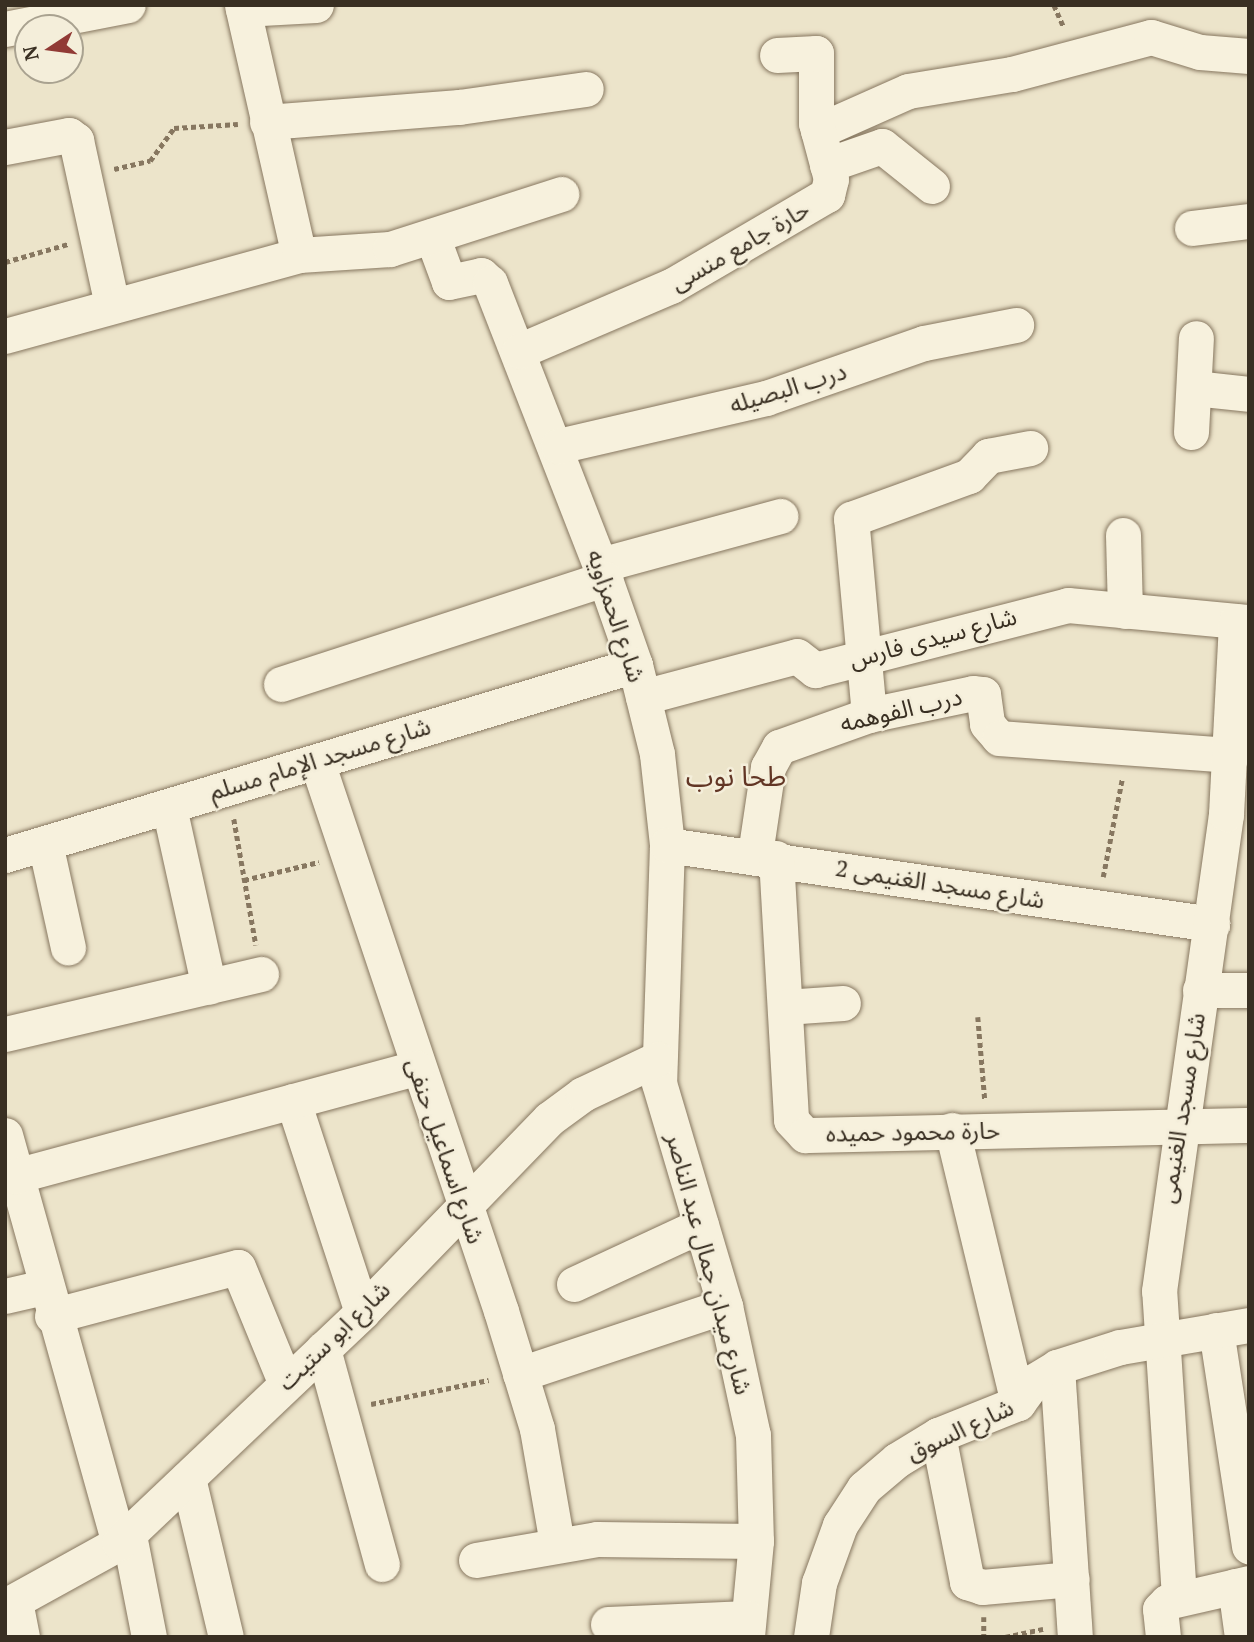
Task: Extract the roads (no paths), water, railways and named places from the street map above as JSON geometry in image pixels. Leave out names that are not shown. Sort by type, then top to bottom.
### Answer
[{"type":"street","points":[[5,29],[128,5]]},
{"type":"street","points":[[299,255],[242,7],[316,5]]},
{"type":"street","points":[[818,131],[908,92],[1012,74],[1151,37],[1200,52],[1249,56]]},
{"type":"street","name":"حارة جامع منسى","points":[[519,351],[671,286],[811,206],[832,187],[818,131],[816,53],[777,55]]},
{"type":"street","points":[[267,122],[459,107],[586,89]]},
{"type":"street","points":[[5,147],[69,135],[85,176],[112,305]]},
{"type":"street","points":[[827,165],[882,146],[932,186]]},
{"type":"street","points":[[5,336],[299,255],[390,249],[561,194]]},
{"type":"street","points":[[1192,228],[1249,220]]},
{"type":"street","name":"شارع الحمزاويه","points":[[432,236],[449,282],[481,275],[490,283],[558,446],[639,681],[667,845],[667,990],[657,1059]]},
{"type":"street","name":"درب البصيله","points":[[558,446],[766,398],[924,343],[1016,325]]},
{"type":"street","points":[[1191,432],[1196,338]]},
{"type":"street","points":[[1194,388],[1249,394]]},
{"type":"street","points":[[869,715],[861,657],[851,519],[969,476],[988,456],[1030,448]]},
{"type":"street","points":[[281,684],[603,572],[780,516]]},
{"type":"street","points":[[1123,535],[1125,611]]},
{"type":"street","name":"شارع سيدى فارس","points":[[639,681],[797,656],[810,671],[1041,609],[1125,611],[1243,621]]},
{"type":"street","name":"شارع مسجد الغنيمى","points":[[1179,1597],[1158,1339],[1178,1127],[1212,924],[1238,812],[1231,755],[1243,621]]},
{"type":"street","name":"شارع مسجد الإمام مسلم","points":[[5,855],[317,762],[639,681]]},
{"type":"street","name":"درب الفوهمه","points":[[765,856],[768,767],[779,747],[869,715],[978,692],[987,724],[999,738],[1127,751],[1231,755]]},
{"type":"street","name":"شارع اسماعيل حنفى","points":[[317,762],[416,1068],[520,1374],[557,1544]]},
{"type":"street","points":[[169,807],[209,987]]},
{"type":"street","points":[[45,843],[68,948]]},
{"type":"street","name":"شارع مسجد الغنيمى 2","points":[[667,845],[765,856],[1097,909],[1212,924]]},
{"type":"street","name":"حارة محمود حميده","points":[[765,856],[785,1007],[796,1129],[805,1135],[1249,1125]]},
{"type":"street","points":[[5,1034],[261,974]]},
{"type":"street","points":[[1200,990],[1249,990]]},
{"type":"street","points":[[785,1007],[843,1003]]},
{"type":"street","name":"شارع ابو ستيت","points":[[10,1603],[124,1539],[362,1312],[549,1119],[583,1094],[657,1059]]},
{"type":"street","name":"شارع ميدان جمال عبد الناصر","points":[[657,1059],[701,1225],[726,1306],[753,1435],[756,1541],[748,1628]]},
{"type":"street","points":[[149,1637],[124,1539],[48,1302],[9,1157],[293,1101],[416,1068]]},
{"type":"street","points":[[293,1101],[362,1312]]},
{"type":"street","points":[[952,1130],[1018,1403]]},
{"type":"street","points":[[574,1284],[701,1225]]},
{"type":"street","points":[[5,1296],[48,1302],[238,1267],[286,1384]]},
{"type":"street","points":[[520,1374],[726,1306]]},
{"type":"street","points":[[1232,1327],[1249,1546]]},
{"type":"street","name":"شارع السوق","points":[[811,1637],[819,1583],[839,1525],[864,1488],[938,1435],[1018,1403],[1034,1381],[1057,1367],[1158,1339],[1232,1327]]},
{"type":"street","points":[[323,1349],[382,1564]]},
{"type":"street","points":[[1057,1367],[1075,1637]]},
{"type":"street","points":[[938,1435],[967,1582],[982,1587],[1072,1578]]},
{"type":"street","points":[[188,1478],[226,1637]]},
{"type":"street","points":[[476,1560],[557,1544],[677,1536],[756,1541]]},
{"type":"street","points":[[1163,1637],[1160,1609],[1179,1597],[1242,1585],[1242,1637]]},
{"type":"street","points":[[10,1603],[22,1637]]},
{"type":"street","points":[[608,1624],[748,1628]]},
{"type":"district","name":"طحا نوب","points":[[736,776]]}]
